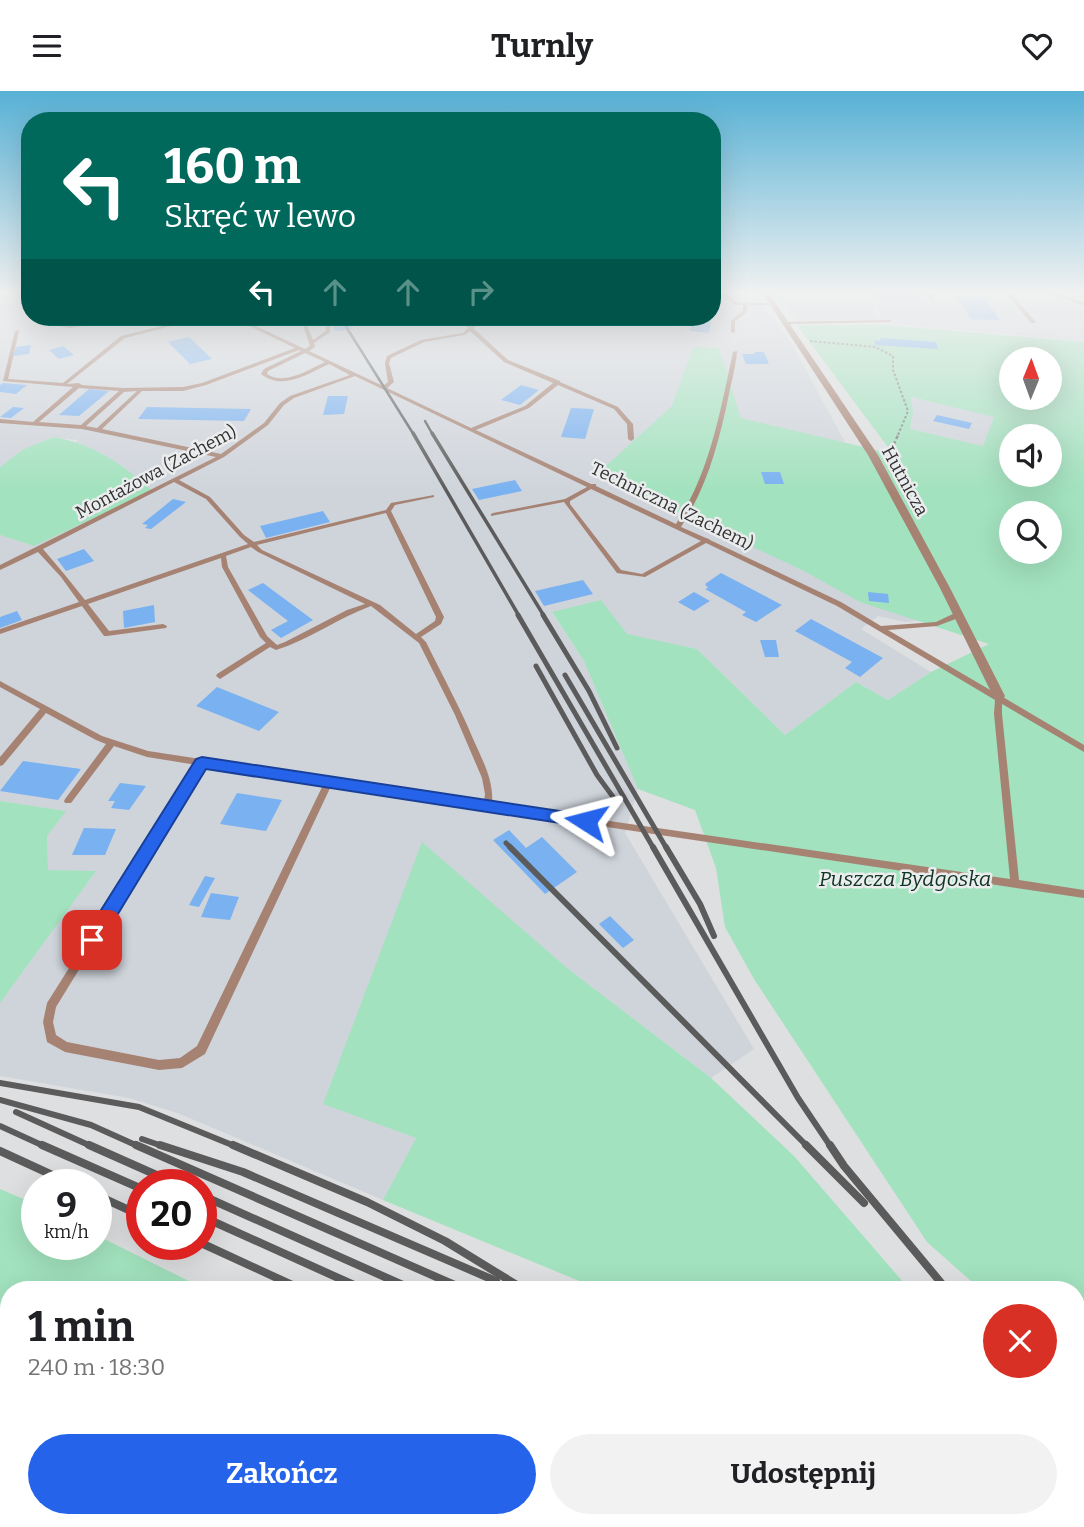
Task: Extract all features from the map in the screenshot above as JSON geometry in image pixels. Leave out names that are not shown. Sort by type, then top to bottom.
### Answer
[{"type":"street","name":"Hutnicza","points":[[810,359],[872,453],[999,697]]},
{"type":"lane","points":[[10,359],[5,380],[140,391],[183,389],[204,384],[274,359]]},
{"type":"lane","points":[[65,383],[95,359]]},
{"type":"lane","points":[[285,359],[264,374],[274,380],[292,378],[329,362]]},
{"type":"lane","name":"Techniczna (Zachem)","points":[[323,359],[594,485],[839,604],[1084,748]]},
{"type":"lane","points":[[383,388],[391,382],[388,359]]},
{"type":"lane","points":[[504,359],[616,408],[625,414],[631,424],[631,439]]},
{"type":"lane","points":[[678,526],[693,506],[712,452],[733,359]]},
{"type":"lane","name":"Montażowa (Zachem)","points":[[0,569],[222,456],[266,424],[282,404],[292,397],[354,375]]},
{"type":"lane","points":[[473,429],[527,407],[558,383]]},
{"type":"lane","points":[[36,422],[79,385]]},
{"type":"lane","points":[[82,427],[123,390]]},
{"type":"lane","points":[[98,430],[140,391]]},
{"type":"lane","points":[[0,421],[82,427],[222,456]]},
{"type":"lane","points":[[176,481],[208,498],[251,545],[371,604],[398,621],[416,637],[433,661],[486,778],[488,805]]},
{"type":"lane","points":[[493,515],[567,500],[594,485]]},
{"type":"lane","points":[[0,632],[224,557],[251,545],[388,510],[393,504],[432,496]]},
{"type":"lane","points":[[567,500],[619,572],[643,576],[707,540]]},
{"type":"lane","points":[[388,510],[440,617],[416,637]]},
{"type":"lane","points":[[39,549],[107,634],[163,627]]},
{"type":"lane","points":[[224,557],[232,580],[264,637],[280,648],[349,612],[371,604]]},
{"type":"lane","points":[[882,628],[937,624],[958,615]]},
{"type":"lane","points":[[220,676],[271,643]]},
{"type":"lane","points":[[0,684],[112,742],[148,754],[643,831],[1084,894]]},
{"type":"lane","points":[[999,697],[998,714],[1015,884]]},
{"type":"lane","points":[[0,763],[45,709]]},
{"type":"lane","points":[[68,801],[112,742]]},
{"type":"lane","points":[[202,763],[51,1006],[48,1022],[51,1038],[65,1047],[159,1065],[182,1063],[201,1051],[328,783]]},
{"type":"path","points":[[872,453],[891,448],[908,411],[893,370],[893,359]]},
{"type":"shaded area","points":[[0,359],[800,359],[937,612],[927,619],[906,622],[878,616],[861,629],[931,672],[888,700],[856,682],[785,735],[697,649],[627,635],[601,600],[552,613],[584,661],[638,789],[625,833],[754,1049],[711,1078],[567,968],[323,1103],[416,1138],[383,1200],[180,1114],[129,1098],[0,1076],[0,1003],[95,872],[48,870],[47,836],[65,811],[0,801],[0,535],[34,546],[77,440],[53,437],[22,450],[0,467]]},
{"type":"shaded area","points":[[910,397],[995,417],[983,447],[909,429],[913,412]]},
{"type":"green space","name":"Puszcza Bydgoska","points":[[689,359],[722,359],[741,418],[893,454],[822,359],[999,359],[999,410],[1062,410],[1062,359],[1084,359],[1084,1281],[971,1281],[927,1242],[754,979],[725,927],[716,868],[695,810],[638,789],[584,661],[552,612],[601,600],[627,634],[697,649],[785,735],[856,682],[888,700],[931,672],[989,644],[860,602],[804,571],[597,474],[672,406]],"holes":[[[911,397],[994,417],[983,446],[910,429],[913,412]]]},
{"type":"green space","points":[[53,437],[81,444],[106,456],[152,491],[34,546],[0,535],[0,467],[22,450]]},
{"type":"green space","points":[[0,801],[66,811],[47,836],[48,870],[96,871],[0,1003]]},
{"type":"green space","points":[[422,842],[567,968],[711,1078],[794,1156],[902,1281],[579,1281],[383,1200],[416,1138],[323,1104]]},
{"type":"green space","points":[[0,1189],[21,1198],[21,1260],[112,1260],[112,1243],[126,1250],[126,1260],[146,1260],[189,1281],[0,1281]]},
{"type":"building","points":[[185,359],[212,359],[190,364]]},
{"type":"building","points":[[744,359],[767,359],[769,364],[746,364]]},
{"type":"building","points":[[0,385],[27,385],[16,394],[0,392]]},
{"type":"building","points":[[521,385],[539,390],[520,405],[501,400]]},
{"type":"building","points":[[89,389],[109,391],[79,416],[59,415]]},
{"type":"building","points":[[328,396],[348,396],[344,414],[323,415]]},
{"type":"building","points":[[13,407],[24,408],[11,418],[0,417]]},
{"type":"building","points":[[147,407],[251,409],[244,421],[138,419]]},
{"type":"building","points":[[571,408],[594,409],[585,439],[561,437]]},
{"type":"building","points":[[937,415],[972,423],[969,429],[933,421]]},
{"type":"building","points":[[761,472],[780,472],[784,484],[765,484]]},
{"type":"building","points":[[515,480],[522,491],[479,500],[472,489]]},
{"type":"building","points":[[173,499],[186,502],[151,529],[145,528],[148,525],[142,524]]},
{"type":"building","points":[[323,511],[330,522],[266,538],[260,526]]},
{"type":"building","points":[[84,549],[94,561],[66,571],[57,559]]},
{"type":"building","points":[[721,573],[782,605],[756,622],[742,615],[746,612],[705,589],[708,588],[705,584]]},
{"type":"building","points":[[583,580],[593,594],[544,606],[535,591]]},
{"type":"building","points":[[263,583],[313,620],[281,638],[271,630],[288,621],[248,590]]},
{"type":"building","points":[[694,592],[710,601],[694,611],[678,602]]},
{"type":"building","points":[[868,592],[888,594],[889,603],[869,601]]},
{"type":"building","points":[[154,605],[155,622],[124,628],[123,611]]},
{"type":"building","points":[[17,611],[22,620],[0,628],[0,617]]},
{"type":"building","points":[[811,619],[883,658],[860,677],[845,668],[852,662],[795,631]]},
{"type":"building","points":[[760,640],[776,640],[779,657],[765,657]]},
{"type":"building","points":[[217,687],[279,712],[259,731],[196,706]]},
{"type":"building","points":[[23,761],[81,769],[58,800],[0,791]]},
{"type":"building","points":[[120,783],[146,786],[129,810],[111,808],[115,801],[108,801]]},
{"type":"building","points":[[237,793],[282,800],[266,831],[220,824]]},
{"type":"building","points":[[84,828],[116,829],[105,855],[72,855]]},
{"type":"building","points":[[509,830],[526,848],[542,837],[577,872],[545,894],[493,840]]},
{"type":"building","points":[[205,876],[215,878],[199,907],[189,905]]},
{"type":"building","points":[[211,893],[239,897],[230,920],[201,917]]},
{"type":"building","points":[[610,916],[634,940],[623,948],[599,924]]},
{"type":"railway","points":[[366,359],[414,435]]},
{"type":"railway","points":[[425,421],[433,435]]},
{"type":"railway","points":[[413,433],[519,616]]},
{"type":"railway","points":[[432,433],[544,616]]},
{"type":"railway","points":[[518,615],[654,849]]},
{"type":"railway","points":[[543,615],[589,691],[617,748]]},
{"type":"railway","points":[[536,666],[597,775],[616,801]]},
{"type":"railway","points":[[565,675],[667,849]]},
{"type":"railway","points":[[506,843],[510,847]]},
{"type":"railway","points":[[510,847],[808,1147]]},
{"type":"railway","points":[[653,847],[798,1098],[831,1147]]},
{"type":"railway","points":[[666,847],[700,904],[714,936]]},
{"type":"railway","points":[[0,1083],[139,1107],[237,1147]]},
{"type":"railway","points":[[0,1100],[91,1125],[140,1147]]},
{"type":"railway","points":[[16,1112],[93,1147]]},
{"type":"railway","points":[[0,1126],[46,1147]]},
{"type":"railway","points":[[142,1139],[165,1147]]},
{"type":"railway","points":[[42,1145],[126,1182]]},
{"type":"railway","points":[[89,1145],[143,1169]]},
{"type":"railway","points":[[136,1145],[446,1281]]},
{"type":"railway","points":[[160,1145],[243,1172],[496,1281]]},
{"type":"railway","points":[[233,1145],[367,1202],[445,1241],[510,1281]]},
{"type":"railway","points":[[830,1145],[844,1166],[940,1281]]},
{"type":"railway","points":[[808,1147],[864,1203]]},
{"type":"railway","points":[[0,1151],[39,1169]]},
{"type":"railway","points":[[112,1202],[126,1209]]},
{"type":"railway","points":[[217,1202],[394,1281]]},
{"type":"railway","points":[[217,1223],[345,1281]]},
{"type":"railway","points":[[217,1250],[283,1281]]},
{"type":"route","points":[[92,940],[202,763],[586,821]]}]
